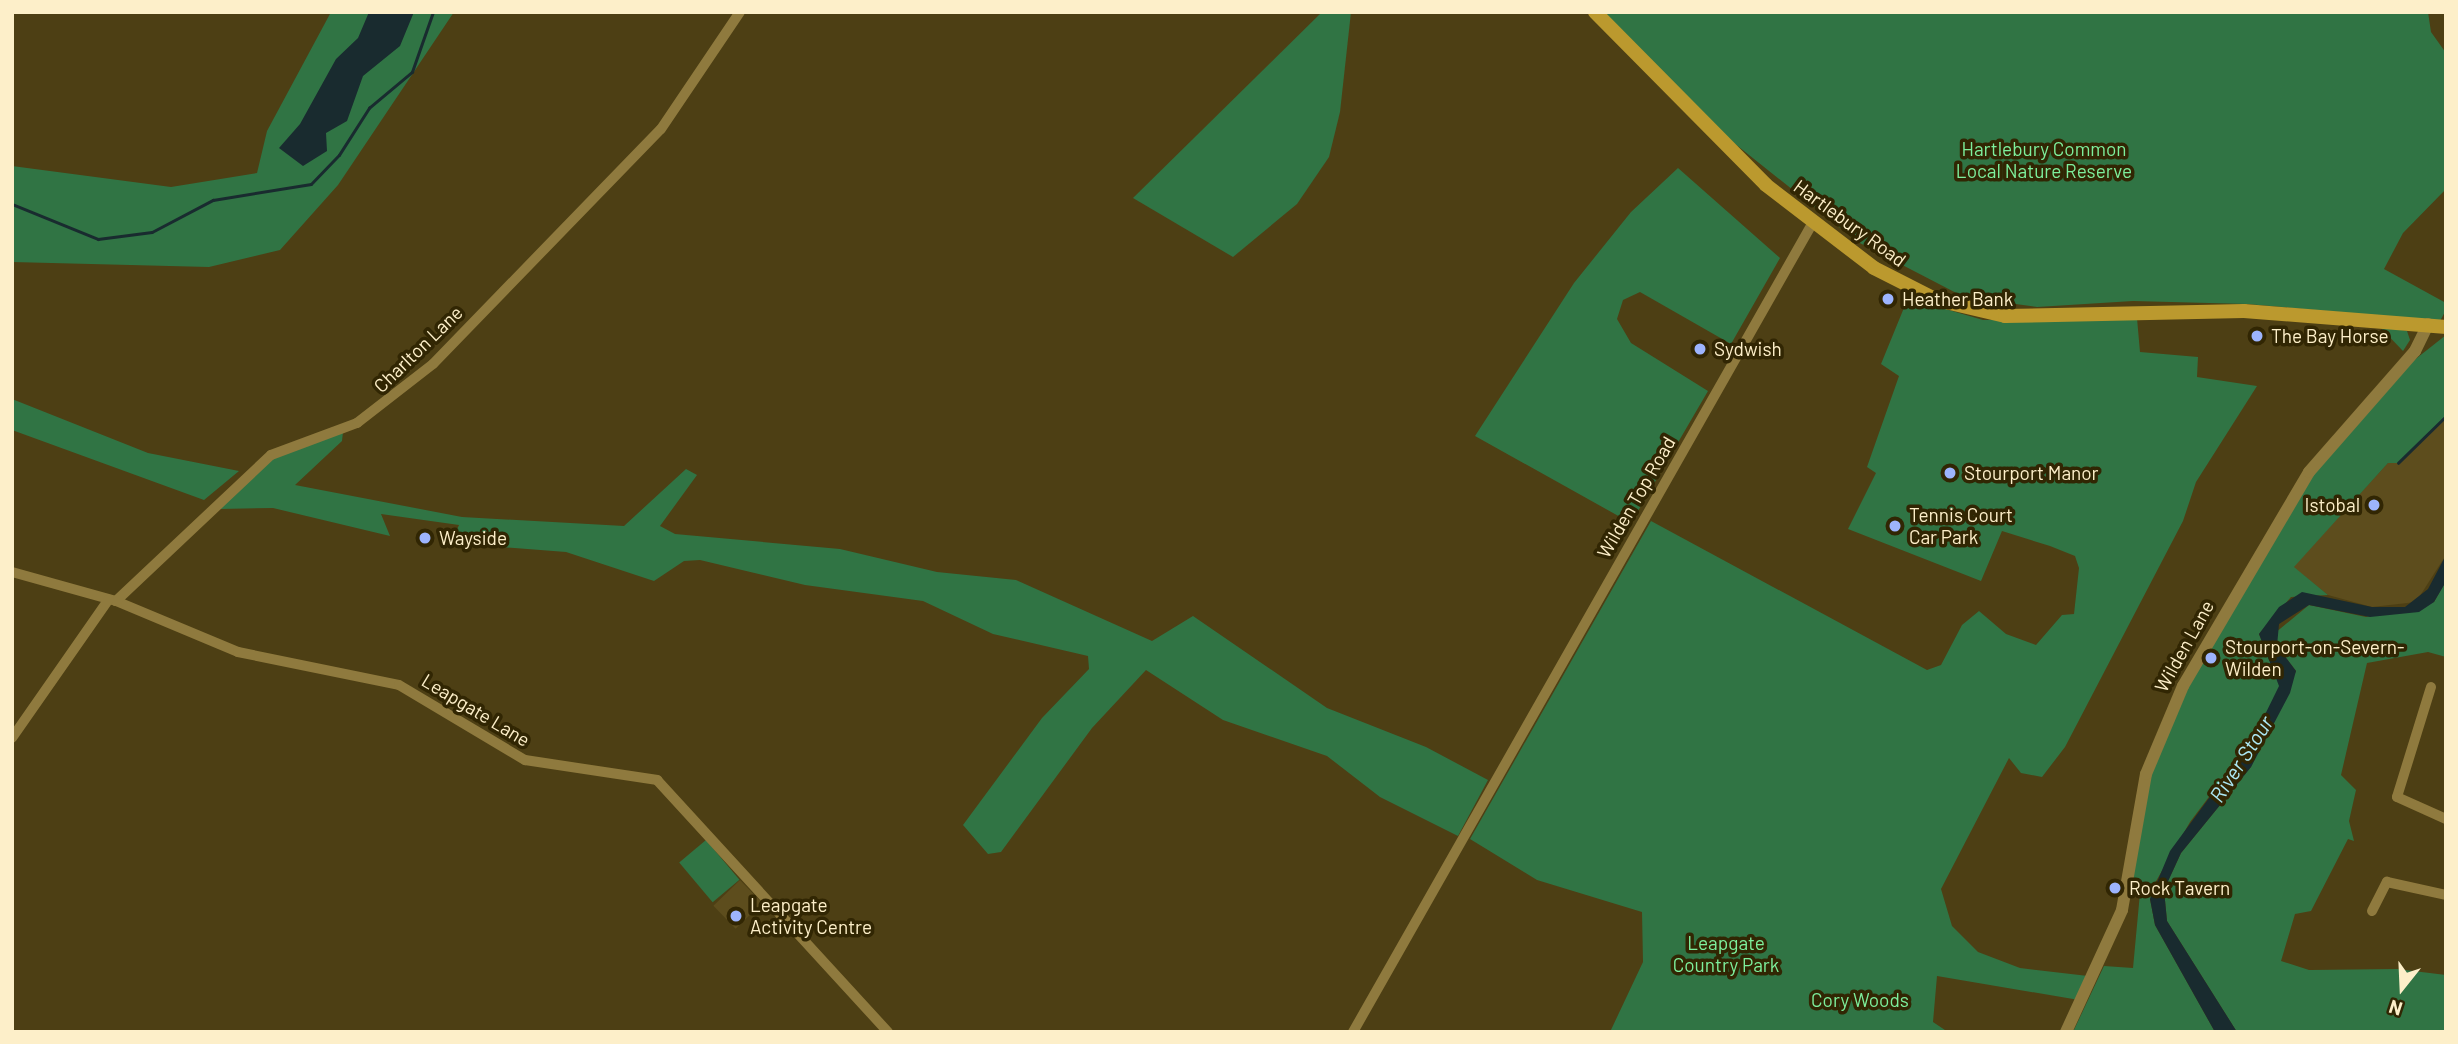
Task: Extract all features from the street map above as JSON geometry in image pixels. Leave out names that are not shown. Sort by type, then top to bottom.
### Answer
[{"type":"main road","name":"Hartlebury Road","points":[[1595,12],[1726,148],[1812,223],[1911,289],[1972,311],[2036,317],[2244,311],[2446,327]]},
{"type":"street","name":"Charlton Lane","points":[[12,738],[112,600],[247,477],[282,447],[343,430],[379,411],[433,365],[661,129],[740,12]]},
{"type":"street","name":"Wilden Top Road","points":[[1353,1032],[1812,223]]},
{"type":"street","name":"Wilden Lane","points":[[2066,1032],[2122,910],[2146,774],[2183,686],[2309,472],[2415,351],[2428,324]]},
{"type":"street","points":[[12,572],[112,600]]},
{"type":"street","name":"Leapgate Lane","points":[[112,600],[238,652],[399,685],[525,760],[657,780],[888,1032]]},
{"type":"street","points":[[2431,687],[2397,797],[2446,819]]},
{"type":"street","points":[[2426,704],[2438,708]]},
{"type":"street","points":[[2372,911],[2387,882],[2446,895]]},
{"type":"shaded area","points":[[2446,416],[2446,555],[2416,602],[2372,607],[2328,595],[2293,567],[2388,463]]},
{"type":"shaded area","name":"Leapgate Activity Centre","points":[[740,880],[762,903],[736,929],[713,906]]},
{"type":"green space","points":[[331,12],[454,12],[338,185],[280,250],[209,267],[12,262],[12,166],[171,187],[257,173],[267,131]]},
{"type":"green space","points":[[1322,12],[1351,12],[1340,112],[1329,157],[1297,204],[1233,257],[1133,198]]},
{"type":"green space","name":"Hartlebury Common Local Nature Reserve","points":[[1604,12],[2428,12],[2431,32],[2446,53],[2446,189],[2403,233],[2384,269],[2446,303],[2446,310],[2440,321],[2247,304],[2133,301],[2037,307],[1964,297],[1858,242],[1729,139]]},
{"type":"green space","points":[[1678,168],[1780,258],[1731,344],[1640,292],[1623,300],[1617,319],[1631,343],[1708,391],[1631,523],[1475,436],[1574,283],[1631,212]]},
{"type":"green space","points":[[1908,298],[1983,320],[2137,318],[2140,352],[2198,357],[2197,377],[2257,386],[2196,482],[2183,521],[2065,747],[2042,777],[2021,773],[2009,758],[1941,889],[1952,926],[1978,952],[2020,968],[2088,976],[2079,1000],[1937,976],[1933,1022],[1948,1032],[1610,1032],[1643,962],[1642,912],[1537,880],[1470,839],[1651,521],[1927,670],[1941,665],[1962,625],[1979,611],[2006,634],[2036,645],[2062,615],[2074,614],[2079,568],[2075,556],[2050,546],[2002,531],[1981,581],[1848,529],[1876,473],[1867,467],[1899,376],[1881,364]]},
{"type":"green space","points":[[2379,326],[2407,331],[2410,340],[2403,351]]},
{"type":"green space","points":[[2446,335],[2446,416],[2398,463],[2388,463],[2294,567],[2328,595],[2291,597],[2259,634],[2280,686],[2254,737],[2190,822],[2155,883],[2150,899],[2155,925],[2215,1032],[2073,1032],[2104,966],[2133,968],[2140,893],[2126,892],[2157,744],[2293,498],[2408,365]]},
{"type":"green space","points":[[12,399],[148,453],[239,471],[204,500],[12,430]]},
{"type":"green space","points":[[343,432],[342,441],[295,485],[462,517],[624,526],[686,469],[697,475],[660,526],[675,534],[840,549],[937,572],[1016,580],[1152,641],[1193,616],[1327,708],[1426,747],[1488,780],[1458,836],[1380,797],[1327,756],[1223,720],[1146,670],[1092,728],[1001,852],[988,854],[963,825],[1042,718],[1089,669],[1088,656],[993,634],[923,601],[805,585],[700,560],[684,561],[654,581],[566,552],[462,544],[455,534],[459,525],[381,514],[390,536],[273,508],[219,509],[274,456]]},
{"type":"green space","points":[[2446,581],[2446,657],[2428,652],[2367,663],[2341,775],[2356,790],[2349,821],[2354,841],[2348,839],[2311,911],[2295,914],[2281,961],[2309,970],[2397,969],[2446,975],[2446,1032],[2237,1032],[2167,921],[2164,890],[2181,853],[2251,767],[2296,671],[2277,646],[2275,633],[2309,605],[2366,617],[2434,602]]},
{"type":"green space","points":[[706,840],[739,880],[713,902],[679,862]]},
{"type":"water","points":[[369,12],[414,12],[400,46],[363,76],[347,121],[326,133],[327,151],[303,166],[279,148],[300,124],[336,59],[358,38]]},
{"type":"water","name":"River Stour","points":[[2446,555],[2444,585],[2434,602],[2419,612],[2370,617],[2309,605],[2279,624],[2277,646],[2296,671],[2290,693],[2251,767],[2181,853],[2164,890],[2167,921],[2237,1032],[2215,1032],[2155,925],[2150,899],[2170,851],[2254,737],[2279,686],[2259,634],[2279,607],[2302,592],[2372,607],[2405,607],[2428,589]]},
{"type":"waterway","points":[[12,204],[98,239],[152,232],[213,200],[311,184],[339,155],[369,108],[412,72],[433,12]]},
{"type":"waterway","points":[[2398,463],[2446,416]]},
{"type":"place","name":"Heather Bank","points":[[1888,299]]},
{"type":"place","name":"The Bay Horse","points":[[2257,336]]},
{"type":"place","name":"Sydwish","points":[[1700,349]]},
{"type":"place","name":"Stourport Manor","points":[[1950,473]]},
{"type":"place","name":"Istobal","points":[[2374,505]]},
{"type":"place","name":"Tennis Court Car Park","points":[[1895,526]]},
{"type":"place","name":"Wayside","points":[[425,538]]},
{"type":"place","name":"Stourport-on-Severn- Wilden","points":[[2211,658]]},
{"type":"place","name":"Rock Tavern","points":[[2115,888]]},
{"type":"place","name":"Leapgate Activity Centre","points":[[736,916]]},
{"type":"park label","name":"Leapgate Country Park","points":[[1726,954]]},
{"type":"park label","name":"Cory Woods","points":[[1860,1000]]}]
